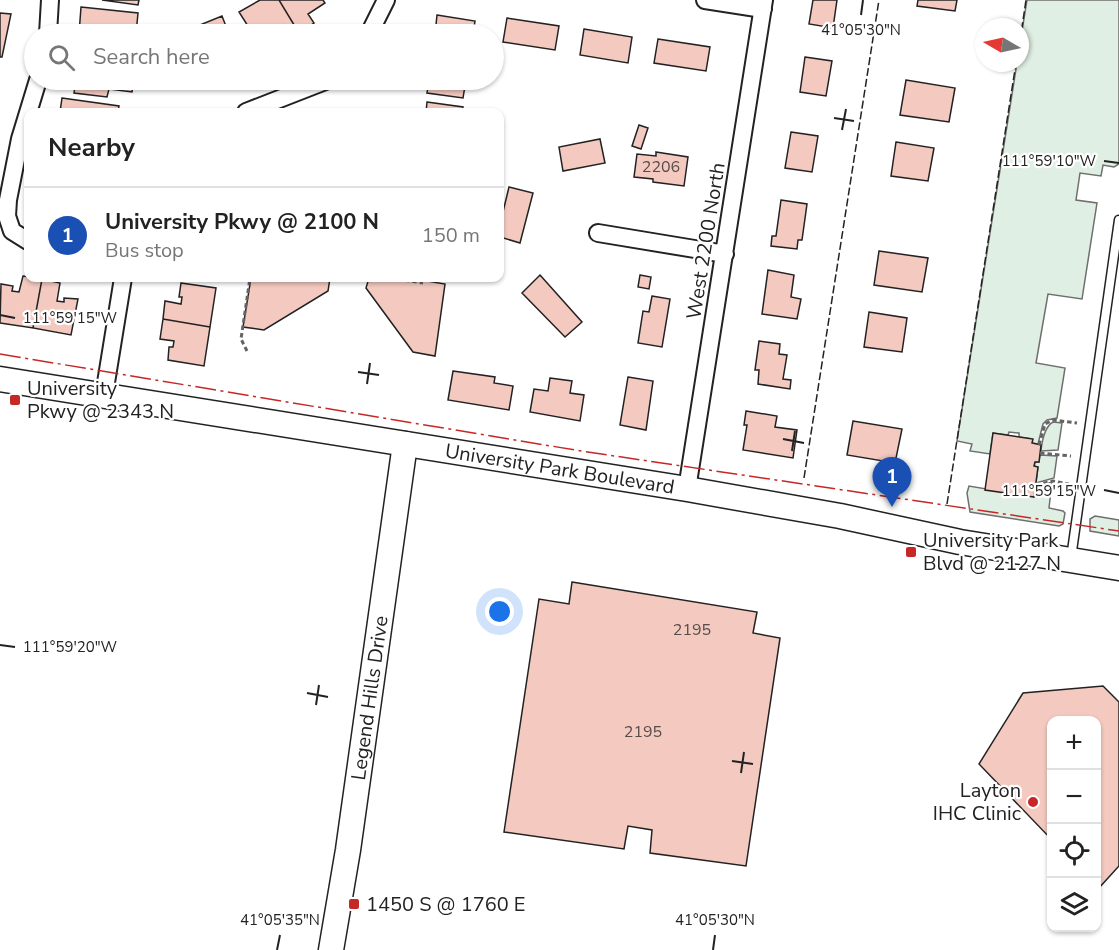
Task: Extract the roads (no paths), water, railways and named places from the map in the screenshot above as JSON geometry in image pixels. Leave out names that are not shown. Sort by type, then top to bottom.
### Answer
[{"type":"street","points":[[49,24],[50,0]]},
{"type":"street","points":[[374,24],[387,0]]},
{"type":"street","points":[[705,0],[763,5]]},
{"type":"street","name":"West 2200 North","points":[[687,489],[763,5]]},
{"type":"street","points":[[29,108],[35,90]]},
{"type":"street","points":[[256,108],[302,90]]},
{"type":"street","points":[[24,126],[8,200],[7,216],[12,231],[24,238]]},
{"type":"street","points":[[598,233],[725,254]]},
{"type":"street","points":[[104,396],[122,282]]},
{"type":"street","name":"University Park Boulevard","points":[[0,379],[687,489],[840,516],[960,542],[1119,568]]},
{"type":"street","name":"Legend Hills Drive","points":[[331,950],[348,850],[405,444]]},
{"type":"lane","points":[[1070,560],[1090,425],[1115,287],[1119,220]]},
{"type":"place","name":"University Pkwy @ 2343 N","points":[[15,400]]},
{"type":"place","name":"University Pkwy @ 2100 N","points":[[892,507]]},
{"type":"place","name":"University Park Blvd @ 2127 N","points":[[911,552]]},
{"type":"place","name":"Layton IHC Clinic","points":[[1033,802]]},
{"type":"place","name":"1450 S @ 1760 E","points":[[354,904]]}]
